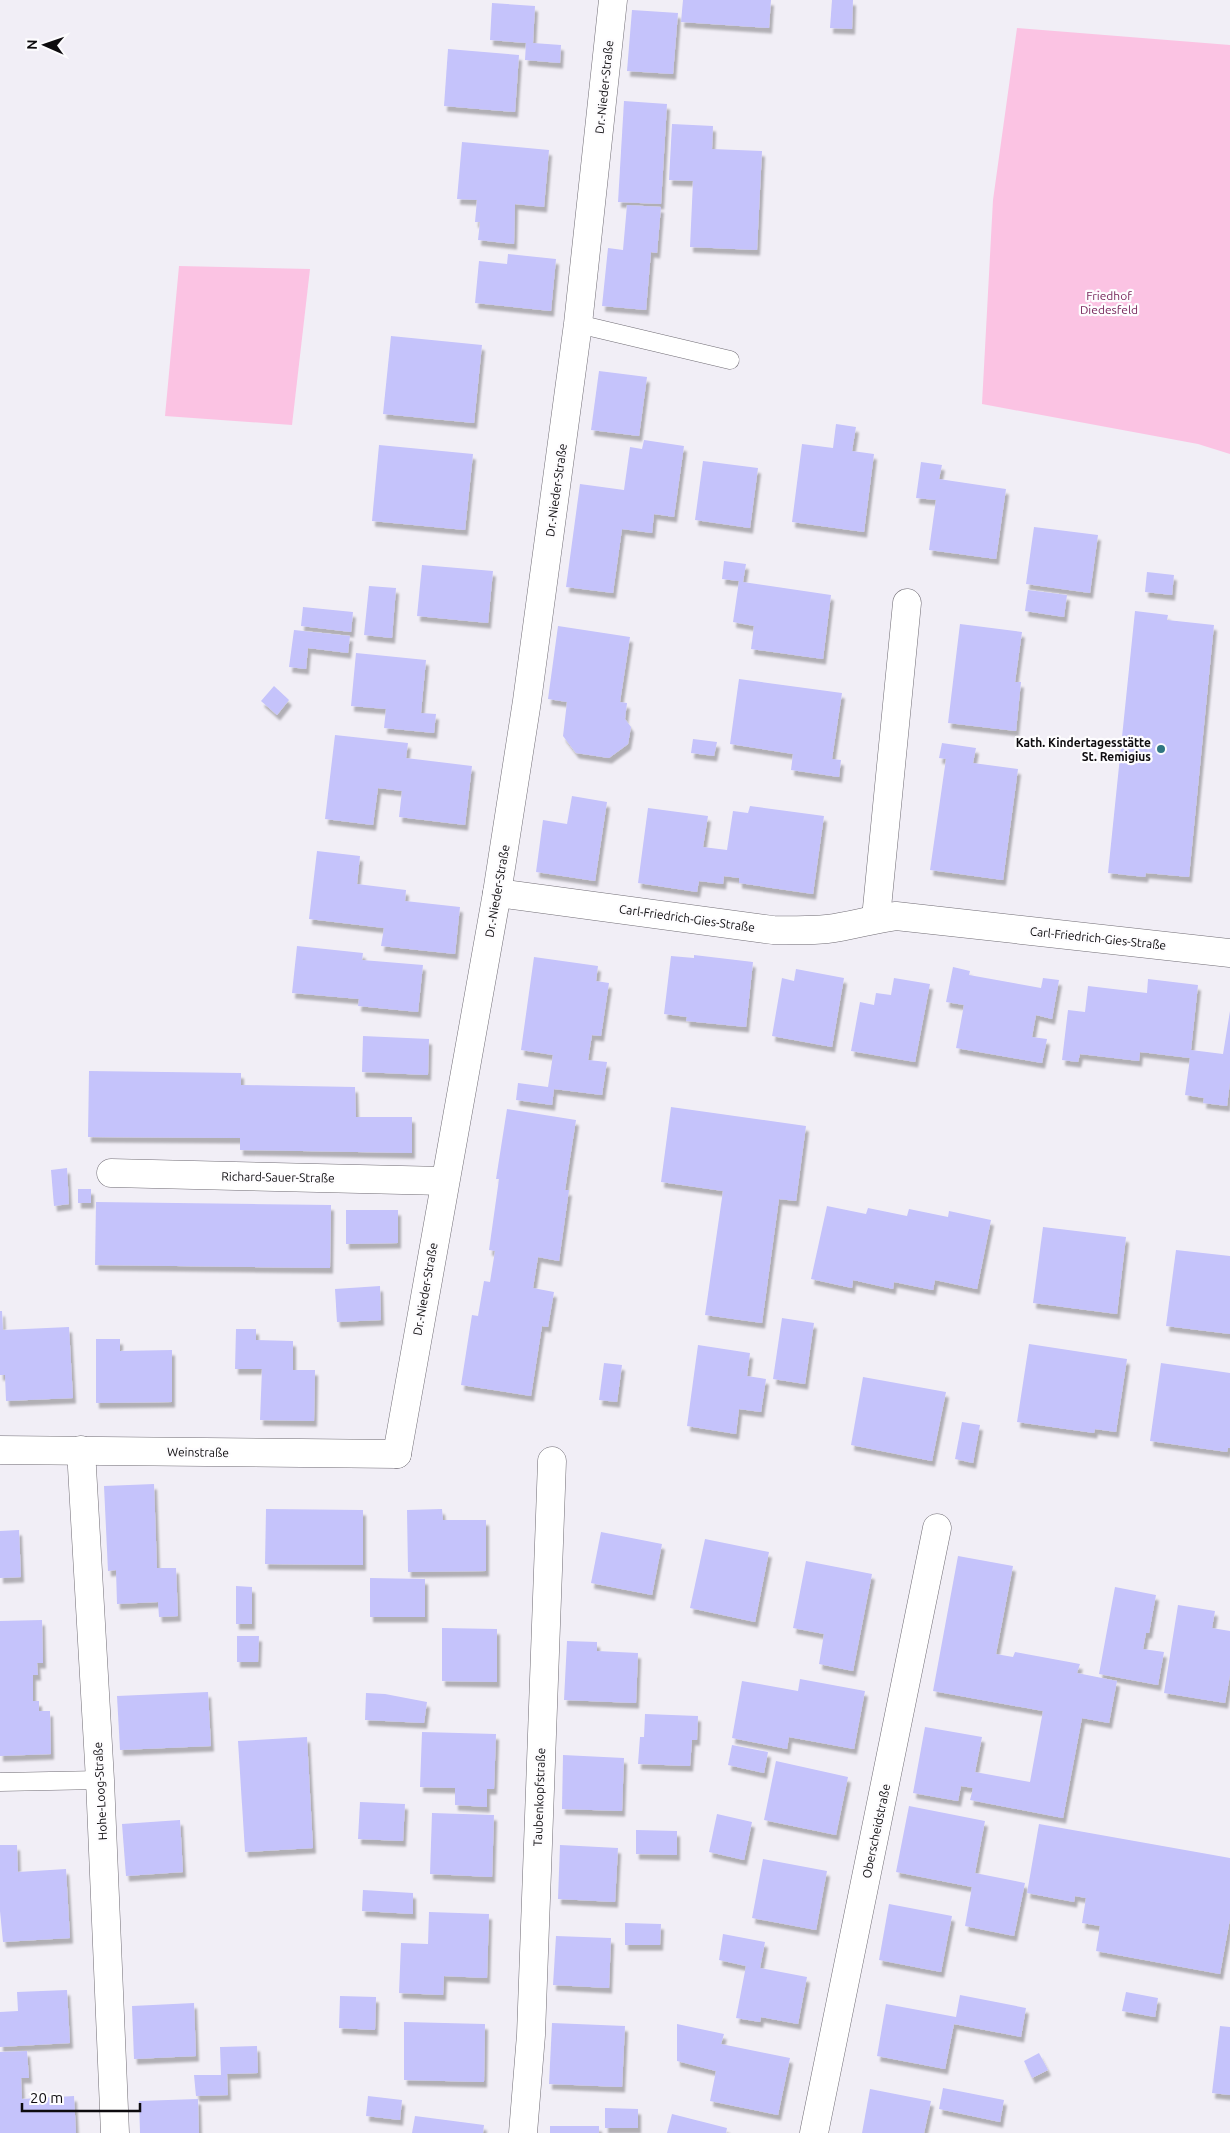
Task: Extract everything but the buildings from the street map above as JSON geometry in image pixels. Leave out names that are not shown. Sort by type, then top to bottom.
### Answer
[{"type":"street","name":"Dr.-Nieder-Straße","points":[[397,1454],[444,1181],[497,893],[527,701],[578,324],[614,0]]},
{"type":"street","points":[[876,918],[907,603]]},
{"type":"street","name":"Carl-Friedrich-Gies-Straße","points":[[497,893],[773,930],[804,931],[830,929],[876,918],[896,916],[1230,953]]},
{"type":"street","name":"Richard-Sauer-Straße","points":[[111,1173],[444,1181]]},
{"type":"street","name":"Weinstraße","points":[[0,1450],[397,1454]]},
{"type":"street","name":"Hohe-Loog-Straße","points":[[81,1450],[100,1780],[115,2133]]},
{"type":"street","name":"Taubenkopfstraße","points":[[524,2133],[531,2035],[552,1461]]},
{"type":"street","name":"Oberscheidstraße","points":[[814,2133],[937,1528]]},
{"type":"lane","points":[[578,324],[730,360]]},
{"type":"lane","points":[[0,1782],[100,1780]]},
{"type":"green space","name":"Friedhof Diedesfeld","points":[[1017,28],[1230,45],[1230,454],[1198,444],[982,404],[993,200]]},
{"type":"green space","points":[[179,266],[310,269],[292,425],[165,416]]},
{"type":"place","name":"Kath. Kindertagesstätte St. Remigius","points":[[1161,749]]}]
